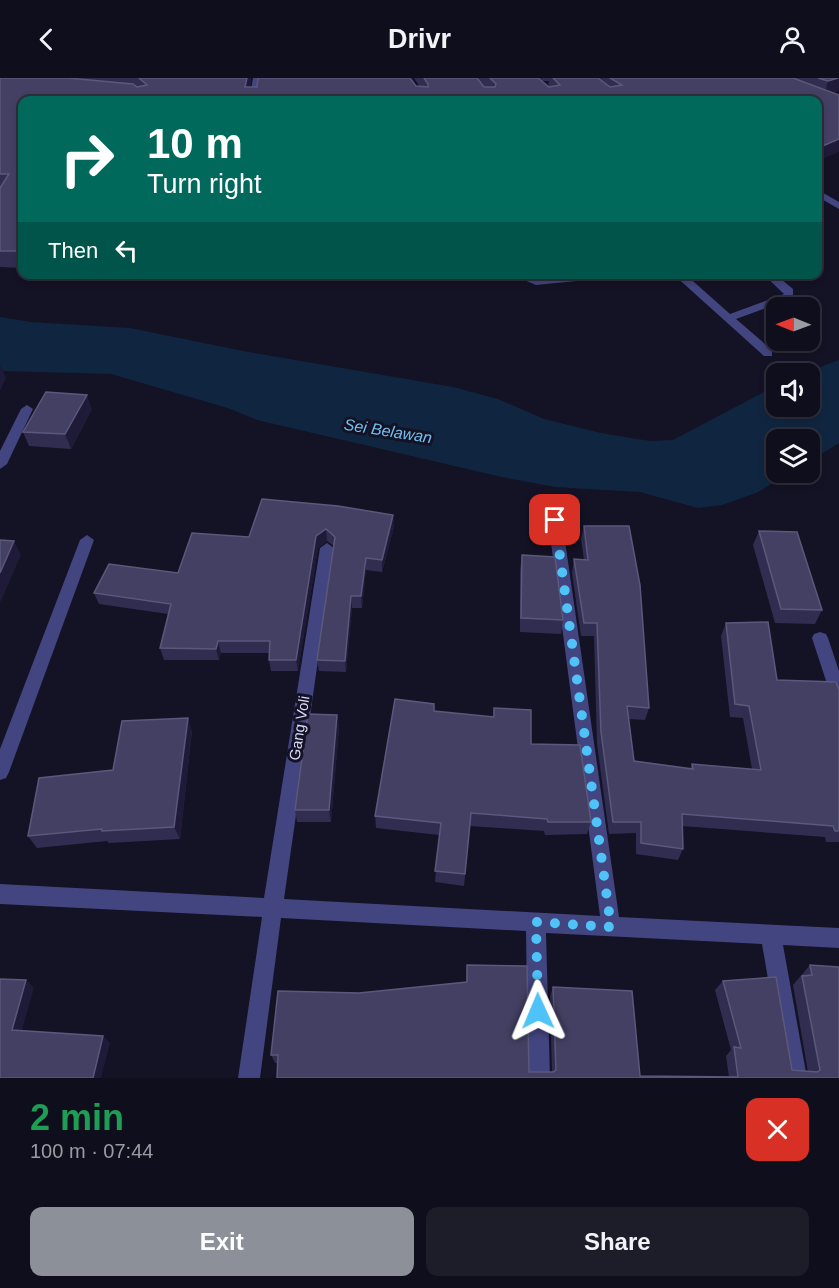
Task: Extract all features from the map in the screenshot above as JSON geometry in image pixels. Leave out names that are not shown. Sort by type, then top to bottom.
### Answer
[{"type":"street","points":[[254,96],[257,78]]},
{"type":"street","points":[[822,195],[839,206]]},
{"type":"street","points":[[528,279],[536,282],[566,279]]},
{"type":"street","points":[[684,279],[768,353]]},
{"type":"street","points":[[729,318],[789,296],[789,291],[774,279]]},
{"type":"street","points":[[0,464],[27,409]]},
{"type":"street","points":[[555,520],[611,927]]},
{"type":"street","points":[[0,772],[87,540]]},
{"type":"street","name":"Gang Voli","points":[[249,1078],[272,909],[327,549]]},
{"type":"street","points":[[820,638],[839,696]]},
{"type":"street","points":[[0,894],[839,939]]},
{"type":"street","points":[[536,922],[539,1078]]},
{"type":"street","points":[[771,935],[796,1078]]},
{"type":"water","name":"Sei Belawan","points":[[0,317],[31,322],[130,328],[248,352],[453,387],[498,399],[544,419],[601,433],[650,441],[673,440],[766,391],[766,417],[820,417],[820,367],[839,360],[839,443],[820,455],[820,429],[766,429],[766,483],[774,483],[756,493],[722,505],[698,508],[640,492],[555,487],[502,477],[257,420],[223,406],[171,372],[139,363],[0,358]]},
{"type":"building","points":[[0,78],[68,78],[133,84],[137,87],[147,85],[139,78],[247,78],[245,87],[257,87],[258,78],[410,78],[416,86],[428,87],[424,78],[477,78],[484,87],[495,87],[496,84],[490,78],[538,78],[549,87],[560,85],[553,78],[598,78],[610,87],[622,85],[610,78],[793,78],[839,95],[839,139],[822,146],[822,96],[18,96],[18,251],[0,251],[0,188],[9,174],[0,174]]},
{"type":"building","points":[[818,78],[838,78],[828,81]]},
{"type":"building","points":[[46,392],[87,395],[65,434],[23,432]]},
{"type":"building","points":[[262,499],[338,506],[393,515],[382,560],[366,558],[361,596],[351,596],[345,661],[317,660],[335,537],[326,529],[316,536],[296,660],[269,660],[270,641],[218,641],[216,649],[160,648],[171,604],[94,593],[109,564],[178,573],[192,533],[249,537]]},
{"type":"building","points":[[584,526],[629,526],[640,585],[649,708],[627,706],[634,761],[693,769],[692,764],[761,770],[749,706],[735,704],[726,623],[768,622],[777,680],[836,682],[839,690],[839,831],[835,831],[833,826],[682,814],[683,849],[641,843],[641,822],[613,822],[601,732],[597,623],[584,623],[574,559],[588,560]]},
{"type":"building","points":[[759,531],[797,532],[822,610],[781,609]]},
{"type":"building","points":[[0,540],[14,541],[0,573]]},
{"type":"building","points":[[522,555],[555,557],[563,620],[521,618]]},
{"type":"building","points":[[395,699],[434,704],[434,711],[494,717],[494,708],[531,710],[531,744],[580,745],[591,822],[548,822],[547,819],[471,813],[465,874],[435,871],[441,823],[375,816]]},
{"type":"building","points":[[308,714],[337,715],[329,810],[295,810]]},
{"type":"building","points":[[188,718],[174,827],[102,831],[102,829],[28,836],[39,778],[113,770],[122,721]]},
{"type":"building","points":[[467,965],[527,966],[529,1072],[556,1070],[553,987],[632,991],[640,1076],[738,1077],[734,1047],[741,1048],[723,981],[776,977],[792,1070],[817,1072],[820,1070],[802,976],[812,975],[810,965],[839,967],[839,1078],[277,1078],[278,1055],[271,1055],[278,991],[359,993],[467,982]]},
{"type":"building","points":[[0,979],[26,980],[12,1030],[103,1036],[93,1078],[0,1078]]},
{"type":"waterway","name":"Sei Belawan","points":[[0,356],[114,359],[262,402]]},
{"type":"route","points":[[538,1011],[536,922],[611,927],[555,520]]}]
